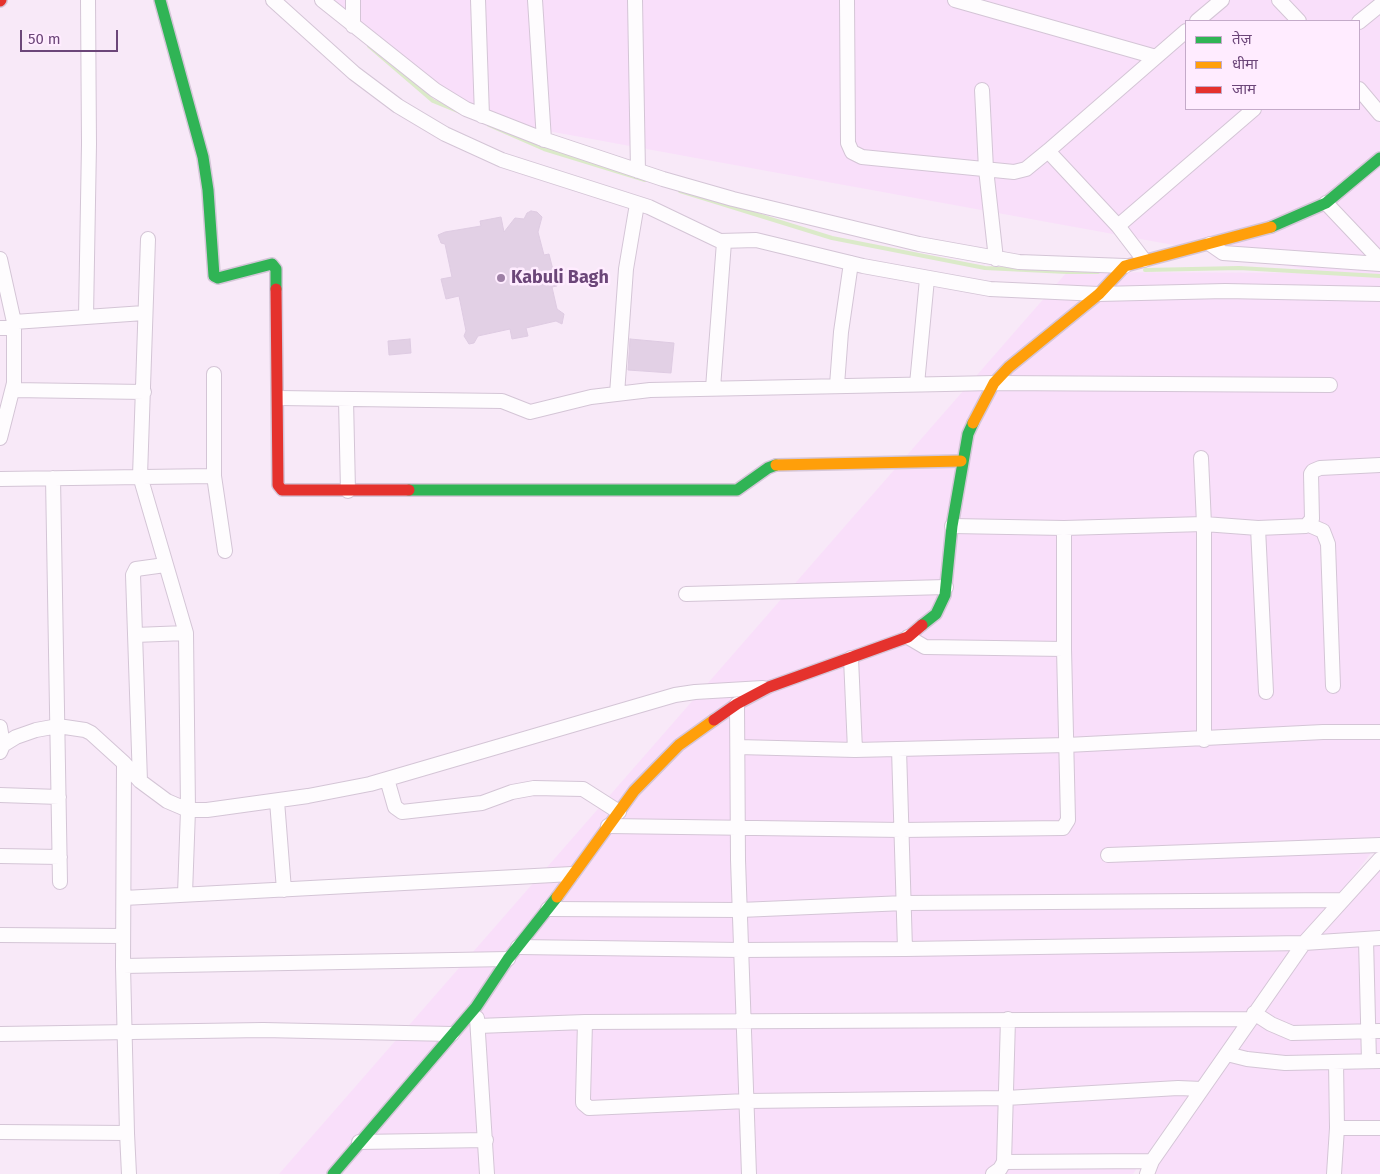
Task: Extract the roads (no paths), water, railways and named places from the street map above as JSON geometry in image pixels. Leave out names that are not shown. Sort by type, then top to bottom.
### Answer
[{"type":"street","points":[[86,317],[89,144],[88,0]]},
{"type":"street","points":[[160,0],[202,158],[208,190],[214,276],[218,278],[268,264],[272,264],[276,269],[279,488],[286,491],[737,490],[768,468],[777,465],[961,461]]},
{"type":"street","points":[[273,0],[354,73],[398,106],[445,134],[502,160],[637,204],[724,242],[756,240],[851,263],[990,290],[1380,294]]},
{"type":"street","points":[[322,0],[435,90],[466,109],[544,140],[638,171],[733,199],[829,224],[996,259],[1124,268]]},
{"type":"street","points":[[353,0],[353,26]]},
{"type":"street","points":[[478,0],[482,116]]},
{"type":"street","points":[[535,0],[544,140]]},
{"type":"street","points":[[635,0],[638,171]]},
{"type":"street","points":[[847,0],[848,143],[852,152],[862,157],[986,170],[1021,171],[1048,151],[1185,32]]},
{"type":"street","points":[[955,0],[1156,57]]},
{"type":"street","points":[[1198,20],[1222,0]]},
{"type":"street","points":[[1279,0],[1298,20]]},
{"type":"street","points":[[1360,21],[1380,5]]},
{"type":"street","points":[[982,90],[986,170],[996,259]]},
{"type":"street","points":[[1360,90],[1380,114]]},
{"type":"street","points":[[1118,226],[1253,110]]},
{"type":"street","points":[[1048,151],[1118,226],[1144,260]]},
{"type":"street","points":[[333,1174],[476,1007],[508,959],[548,909],[644,778],[672,752],[737,704],[769,687],[908,637],[936,614],[942,604],[946,587],[961,461],[968,434],[994,383],[1009,367],[1101,291],[1124,268],[1144,260],[1282,224],[1326,202],[1380,158]]},
{"type":"street","points":[[1326,202],[1380,260]]},
{"type":"street","points":[[617,394],[626,269],[637,204]]},
{"type":"street","points":[[148,239],[144,313],[144,392],[140,476],[186,633],[188,810],[185,894]]},
{"type":"street","points":[[713,388],[724,242]]},
{"type":"street","points":[[1210,244],[1223,253],[1380,264]]},
{"type":"street","points":[[0,259],[9,326],[14,390],[0,438]]},
{"type":"street","points":[[837,385],[841,332],[851,263]]},
{"type":"street","points":[[918,384],[927,279]]},
{"type":"street","points":[[9,326],[86,317],[144,313]]},
{"type":"street","points":[[214,374],[214,476],[225,551]]},
{"type":"street","points":[[279,398],[502,401],[530,412],[590,397],[650,390],[994,383],[1330,385]]},
{"type":"street","points":[[14,390],[144,392]]},
{"type":"street","points":[[346,399],[348,491]]},
{"type":"street","points":[[1201,458],[1204,524],[1204,740]]},
{"type":"street","points":[[1309,525],[1312,520],[1311,474],[1313,471],[1320,468],[1380,465]]},
{"type":"street","points":[[0,478],[214,476]]},
{"type":"street","points":[[53,478],[60,882]]},
{"type":"street","points":[[952,526],[1064,528],[1204,524],[1258,528],[1309,525],[1324,531],[1328,544],[1333,686]]},
{"type":"street","points":[[608,826],[902,830],[1063,828],[1068,820],[1064,649],[1064,528]]},
{"type":"street","points":[[1258,528],[1266,692]]},
{"type":"street","points":[[140,781],[134,570],[165,565]]},
{"type":"street","points":[[686,594],[946,587]]},
{"type":"street","points":[[135,635],[186,633]]},
{"type":"street","points":[[908,637],[925,647],[1064,649]]},
{"type":"street","points":[[851,658],[855,750]]},
{"type":"street","points":[[1,749],[16,737],[36,730],[58,726],[78,728],[91,733],[124,763],[140,781],[167,801],[188,810],[207,810],[338,791],[387,779],[675,696],[695,692],[769,687]]},
{"type":"street","points":[[737,704],[741,950],[750,1174]]},
{"type":"street","points":[[0,727],[1,749]]},
{"type":"street","points":[[738,747],[855,750],[899,749],[1067,745],[1204,740],[1313,733],[1380,732]]},
{"type":"street","points":[[899,749],[905,949]]},
{"type":"street","points":[[124,763],[123,966],[129,1174]]},
{"type":"street","points":[[387,779],[395,807],[402,812],[482,803],[512,792],[534,788],[583,789],[619,812]]},
{"type":"street","points":[[0,795],[59,797]]},
{"type":"street","points":[[277,801],[284,890]]},
{"type":"street","points":[[1108,856],[1380,845]]},
{"type":"street","points":[[0,856],[60,857]]},
{"type":"street","points":[[1147,1174],[1152,1161],[1304,943],[1380,859]]},
{"type":"street","points":[[124,898],[572,874]]},
{"type":"street","points":[[548,909],[740,910],[905,902],[1344,900]]},
{"type":"street","points":[[0,935],[124,936]]},
{"type":"street","points":[[518,948],[905,949],[1304,943],[1380,938]]},
{"type":"street","points":[[1227,1054],[1247,1059],[1285,1063],[1374,1061],[1373,979],[1366,939]]},
{"type":"street","points":[[123,966],[508,959]]},
{"type":"street","points":[[476,1007],[487,1174]]},
{"type":"street","points":[[478,1026],[585,1022],[744,1023],[1252,1016],[1292,1033],[1373,1031]]},
{"type":"street","points":[[993,1174],[1000,1169],[1004,1162],[1008,1019]]},
{"type":"street","points":[[585,1022],[583,1098],[585,1107],[747,1102],[1006,1098],[1178,1088],[1202,1089]]},
{"type":"street","points":[[0,1034],[263,1030],[452,1034]]},
{"type":"street","points":[[1334,1174],[1336,1062]]},
{"type":"street","points":[[1336,1128],[1380,1128]]},
{"type":"street","points":[[0,1132],[127,1133]]},
{"type":"street","points":[[360,1142],[486,1140]]},
{"type":"street","points":[[1004,1162],[1152,1161]]},
{"type":"waterway","points":[[369,46],[433,101],[460,112]]},
{"type":"waterway","points":[[489,125],[544,149],[645,180]]},
{"type":"waterway","points":[[680,191],[832,238],[985,268],[1098,272]]},
{"type":"waterway","points":[[1145,270],[1239,268],[1380,276]]},
{"type":"place","name":"Kabuli Bagh","points":[[501,278]]}]
